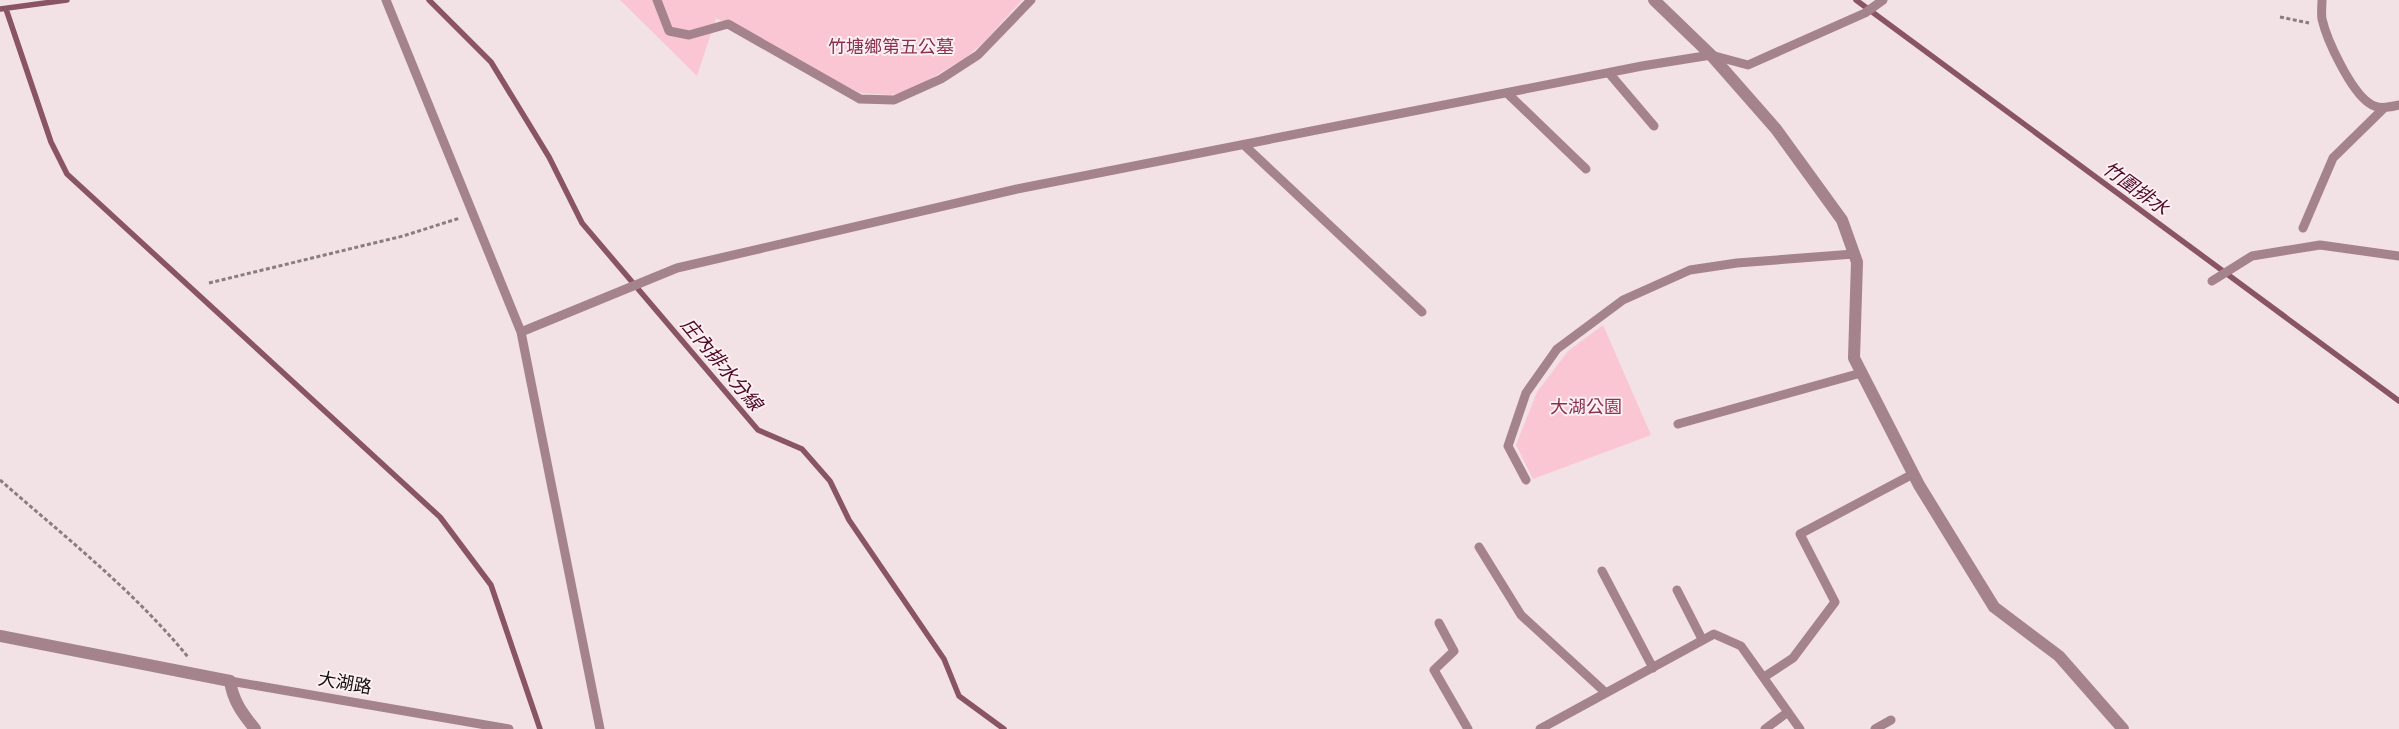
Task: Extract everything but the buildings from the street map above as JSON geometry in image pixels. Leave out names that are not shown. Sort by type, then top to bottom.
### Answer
[{"type":"street","points":[[1654,0],[1711,55],[1776,129],[1842,220],[1857,262],[1854,358],[1913,474],[1994,607],[2059,656],[2123,729]]},
{"type":"street","points":[[0,636],[230,680],[233,696],[241,712],[255,729]]},
{"type":"lane","points":[[386,0],[521,332],[600,729]]},
{"type":"lane","points":[[657,0],[669,31],[688,35],[728,24],[860,99],[894,100],[941,79],[978,55],[1031,0]]},
{"type":"lane","points":[[521,332],[677,268],[1017,189],[1609,73],[1711,55],[1748,64],[1865,13],[1882,0]]},
{"type":"lane","points":[[2322,0],[2322,18],[2333,52],[2358,92],[2370,104],[2384,108]]},
{"type":"lane","points":[[1609,73],[1654,126]]},
{"type":"lane","points":[[1507,93],[1586,169]]},
{"type":"lane","points":[[2303,228],[2332,158],[2384,108],[2399,104]]},
{"type":"lane","points":[[1244,144],[1422,312]]},
{"type":"lane","points":[[2212,281],[2252,256],[2320,245],[2399,256]]},
{"type":"lane","points":[[1526,480],[1508,446],[1526,393],[1557,349],[1623,300],[1690,270],[1737,263],[1854,254]]},
{"type":"lane","points":[[1678,424],[1862,374]]},
{"type":"lane","points":[[1764,677],[1793,658],[1835,602],[1800,534],[1913,474]]},
{"type":"lane","points":[[1479,547],[1521,615],[1606,693]]},
{"type":"lane","points":[[1602,571],[1653,668]]},
{"type":"lane","points":[[1677,590],[1702,639]]},
{"type":"lane","points":[[1439,623],[1454,651],[1434,670],[1468,729]]},
{"type":"lane","points":[[1540,729],[1714,634],[1740,646],[1800,729]]},
{"type":"lane","name":"大湖路","points":[[230,680],[509,729]]},
{"type":"lane","points":[[1765,729],[1788,712]]},
{"type":"lane","points":[[1875,729],[1890,720]]},
{"type":"path","points":[[2280,17],[2324,26]]},
{"type":"path","points":[[209,283],[403,236],[474,214]]},
{"type":"path","points":[[0,480],[97,565],[168,632],[202,675]]},
{"type":"green space","name":"竹塘鄉第五公墓","points":[[620,0],[1022,0],[985,41],[967,57],[910,91],[890,95],[860,93],[716,18],[697,76]]},
{"type":"green space","name":"大湖公園","points":[[1603,325],[1651,435],[1533,479],[1516,445],[1537,392],[1568,351]]},
{"type":"waterway","name":"庄內排水分線","points":[[0,9],[67,0]]},
{"type":"waterway","name":"庄內排水分線","points":[[429,0],[491,62],[549,157],[582,223],[758,430],[802,449],[830,481],[849,520],[944,659],[959,696],[1004,729]]},
{"type":"waterway","name":"竹圍排水","points":[[1856,0],[2399,401]]},
{"type":"waterway","points":[[6,9],[51,142],[67,174],[440,517],[491,585],[540,729]]}]
